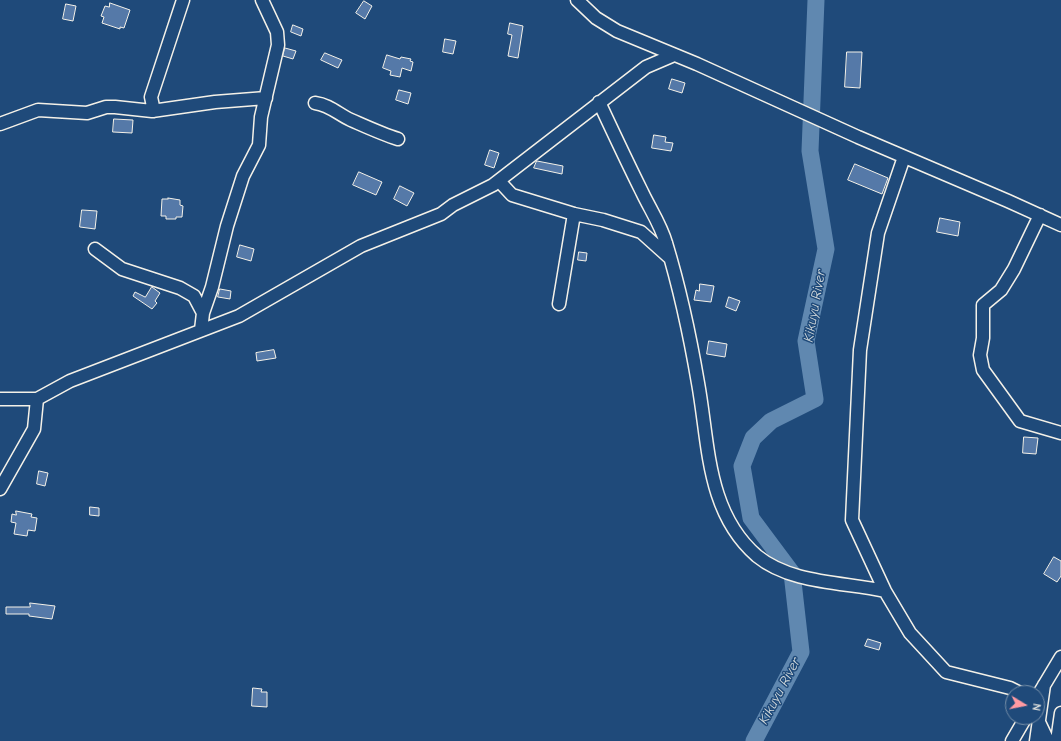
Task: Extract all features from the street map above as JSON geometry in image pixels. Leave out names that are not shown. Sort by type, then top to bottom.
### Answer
[{"type":"street","points":[[154,111],[151,97],[183,0]]},
{"type":"street","points":[[201,330],[203,313],[212,287],[220,251],[242,176],[259,145],[261,117],[278,45],[277,32],[262,0]]},
{"type":"street","points":[[577,0],[596,18],[617,31],[674,54],[858,137],[1061,225]]},
{"type":"street","points":[[0,399],[37,399],[70,381],[239,316],[361,246],[440,214],[453,205],[500,180],[646,67],[674,54]]},
{"type":"street","points":[[0,124],[38,110],[87,113],[106,107],[115,107],[154,111],[215,102],[266,98]]},
{"type":"street","points":[[599,102],[663,234],[685,313],[698,383],[710,473],[726,516],[737,535],[756,555],[773,567],[817,581],[885,591]]},
{"type":"street","points":[[315,103],[332,108],[350,120],[380,134],[398,139]]},
{"type":"street","points":[[904,157],[878,234],[860,350],[852,520],[885,591],[910,633],[946,672],[1005,687]]},
{"type":"street","points":[[500,180],[512,196],[574,214],[603,220],[641,232],[670,258]]},
{"type":"street","points":[[559,304],[574,214]]},
{"type":"street","points":[[1040,216],[1014,269],[1001,290],[983,305],[983,338],[980,355],[983,370],[1020,421],[1060,430]]},
{"type":"street","points":[[95,249],[122,269],[194,296],[203,313]]},
{"type":"street","points":[[0,489],[34,429],[37,399]]},
{"type":"street","points":[[1044,685],[1061,657]]},
{"type":"street","points":[[1057,741],[1061,713]]},
{"type":"street","points":[[1012,741],[1021,725]]},
{"type":"street","points":[[1036,741],[1038,725]]},
{"type":"street","points":[[1040,725],[1048,741]]},
{"type":"building","points":[[364,1],[372,6],[365,19],[356,13]]},
{"type":"building","points":[[110,3],[130,10],[124,28],[120,27],[120,29],[102,23],[104,17],[101,16],[105,6],[109,7]]},
{"type":"building","points":[[66,4],[76,6],[73,21],[63,19]]},
{"type":"building","points":[[510,23],[523,26],[518,58],[508,56],[512,35],[508,34]]},
{"type":"building","points":[[293,25],[303,29],[301,36],[291,32]]},
{"type":"building","points":[[445,39],[456,41],[453,54],[443,52]]},
{"type":"building","points":[[285,48],[296,51],[293,59],[283,56]]},
{"type":"building","points":[[847,52],[862,52],[860,88],[845,87]]},
{"type":"building","points":[[325,53],[342,60],[338,68],[321,60]]},
{"type":"building","points":[[387,55],[400,59],[401,57],[411,59],[410,61],[413,62],[411,71],[402,68],[400,77],[390,75],[391,71],[383,68]]},
{"type":"building","points":[[672,79],[685,83],[682,93],[669,89]]},
{"type":"building","points":[[399,90],[411,93],[408,104],[396,100]]},
{"type":"building","points":[[114,119],[133,120],[132,133],[113,132]]},
{"type":"building","points":[[654,135],[666,137],[665,142],[673,143],[671,151],[652,148]]},
{"type":"building","points":[[490,150],[499,153],[494,168],[485,165]]},
{"type":"building","points":[[537,161],[563,166],[562,174],[534,168]]},
{"type":"building","points":[[855,164],[888,178],[882,194],[848,180]]},
{"type":"building","points":[[359,172],[382,182],[376,195],[353,185]]},
{"type":"building","points":[[400,186],[414,193],[407,206],[394,199]]},
{"type":"building","points":[[168,198],[180,200],[180,205],[183,206],[182,217],[176,217],[176,219],[166,219],[166,216],[161,216],[162,199]]},
{"type":"building","points":[[82,210],[97,211],[95,229],[80,227]]},
{"type":"building","points":[[940,218],[960,222],[958,236],[937,232]]},
{"type":"building","points":[[240,245],[254,249],[251,261],[237,257]]},
{"type":"building","points":[[579,252],[587,253],[586,261],[578,260]]},
{"type":"building","points":[[700,284],[714,286],[711,302],[694,300],[696,290],[699,291]]},
{"type":"building","points":[[152,287],[160,293],[155,301],[157,303],[152,309],[133,296],[135,292],[145,297]]},
{"type":"building","points":[[220,289],[231,291],[230,299],[218,297]]},
{"type":"building","points":[[729,297],[740,301],[736,311],[726,307]]},
{"type":"building","points":[[709,341],[727,344],[725,357],[707,354]]},
{"type":"building","points":[[274,350],[276,358],[257,361],[256,353]]},
{"type":"building","points":[[1024,437],[1038,438],[1036,454],[1023,453]]},
{"type":"building","points":[[39,471],[48,473],[45,486],[37,484]]},
{"type":"building","points":[[90,507],[99,508],[99,516],[90,515]]},
{"type":"building","points":[[16,511],[32,514],[31,517],[37,518],[35,531],[28,530],[27,536],[14,534],[16,523],[11,522],[12,514],[16,515]]},
{"type":"building","points":[[1054,557],[1061,561],[1061,576],[1057,582],[1044,574]]},
{"type":"building","points":[[30,603],[55,606],[52,619],[29,616],[29,614],[6,614],[6,607],[30,607]]},
{"type":"building","points":[[868,639],[881,643],[879,650],[865,646]]},
{"type":"building","points":[[253,688],[262,689],[261,692],[267,692],[267,707],[252,706]]},
{"type":"waterway","name":"Kikuyu River","points":[[754,741],[801,652],[792,573],[751,518],[742,466],[753,438],[771,421],[815,399],[806,341],[826,249],[810,151],[816,0]]}]
